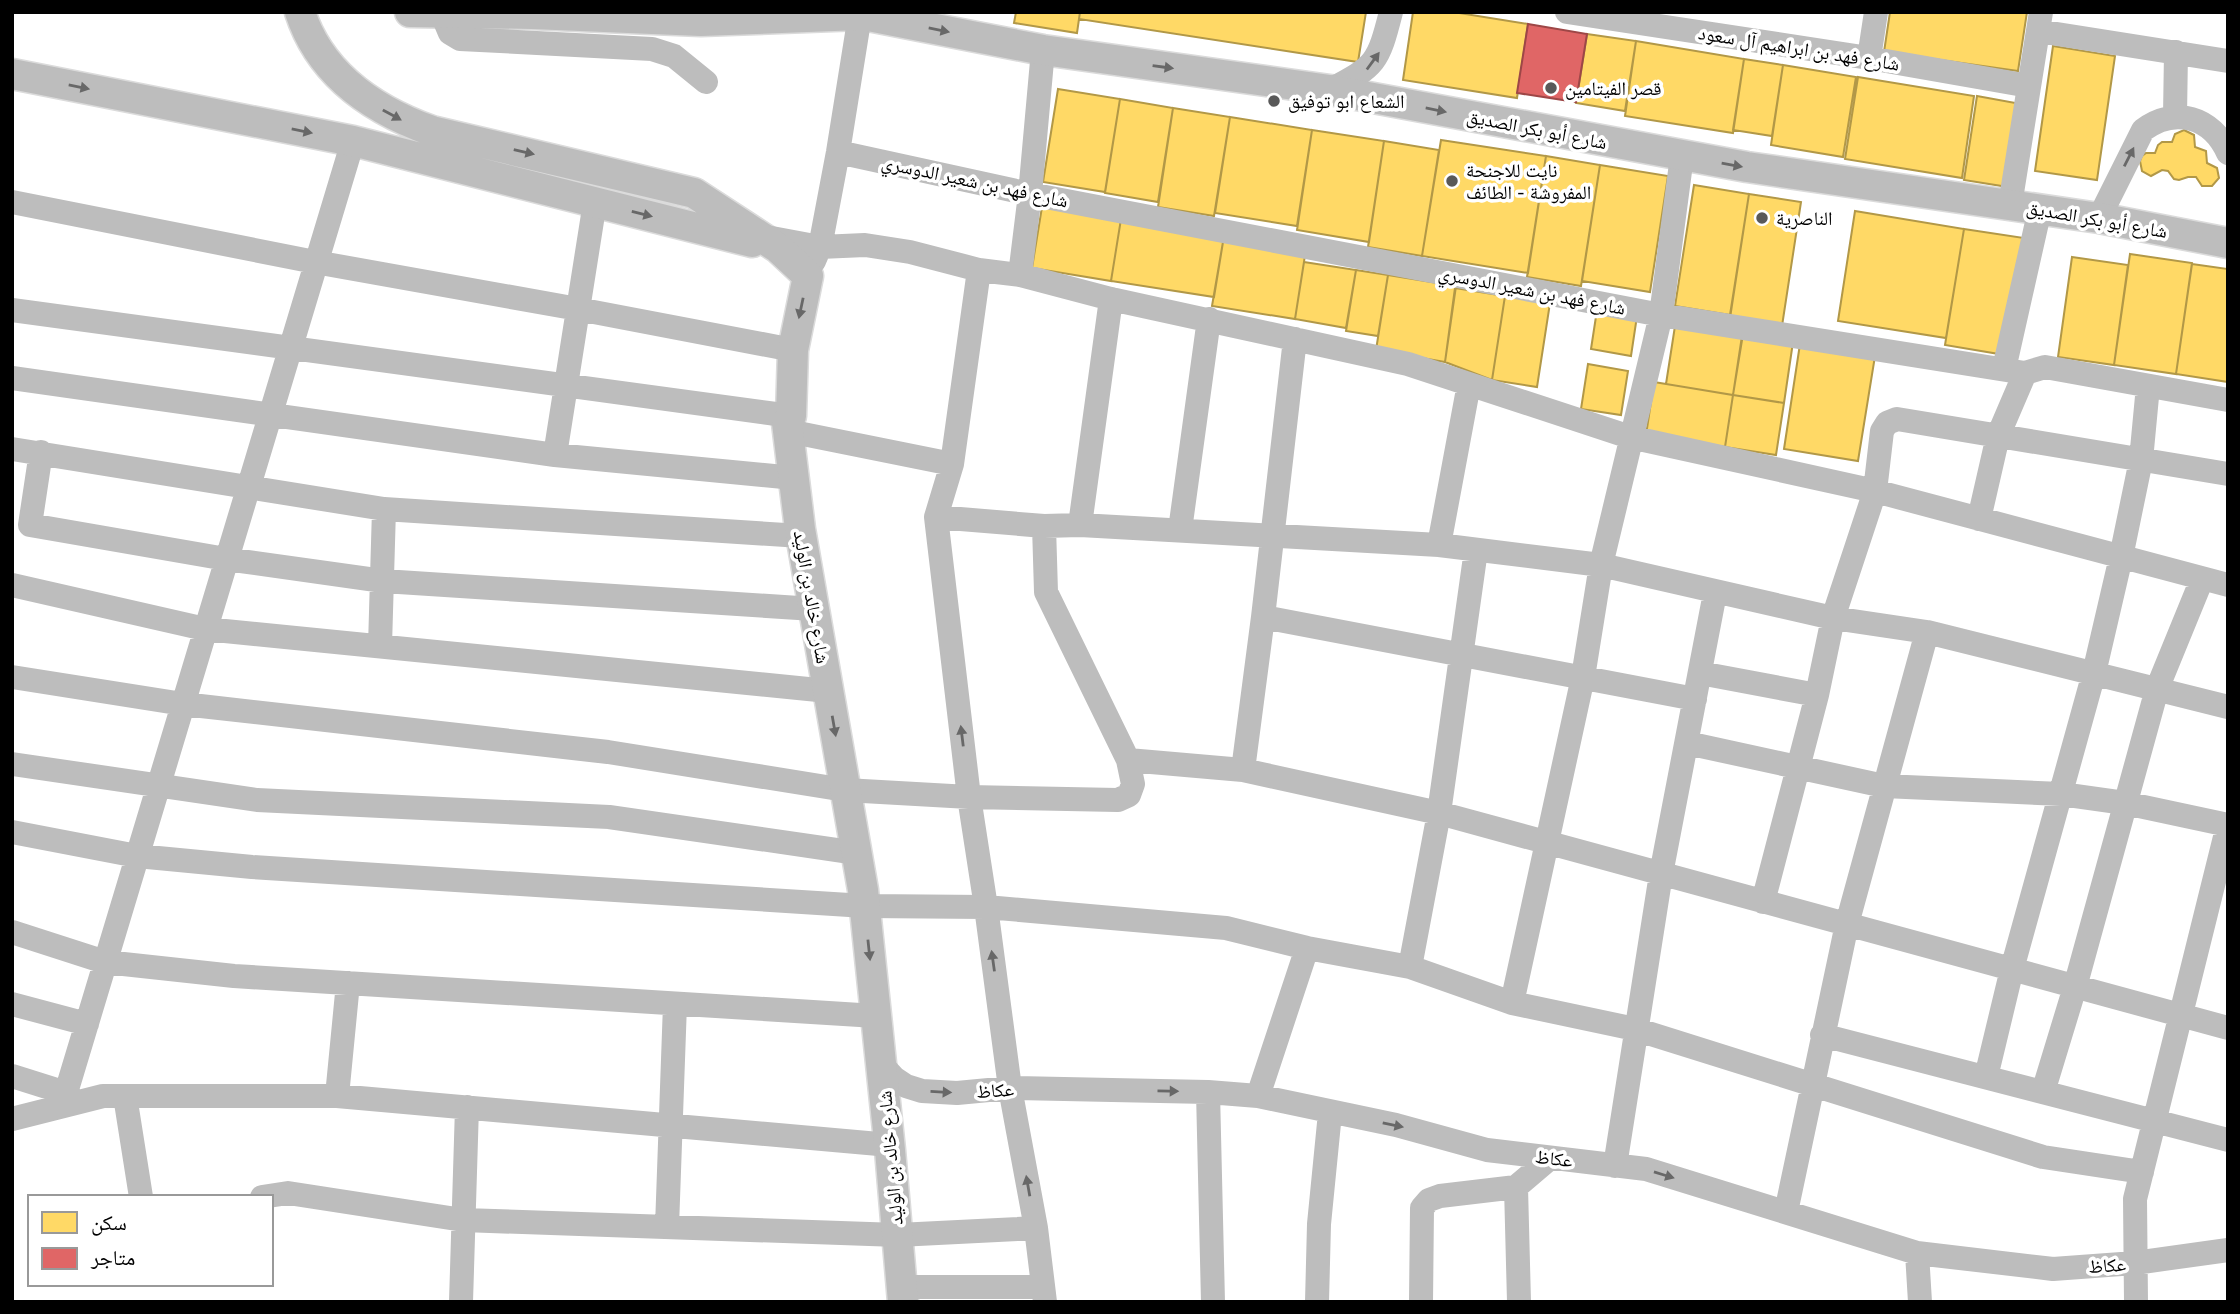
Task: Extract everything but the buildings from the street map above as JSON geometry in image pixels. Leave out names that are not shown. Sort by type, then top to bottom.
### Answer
[{"type":"main road","points":[[300,12],[304,25],[322,57],[354,90],[400,120],[432,131],[694,192],[769,242],[808,276]]},
{"type":"main road","name":"شارع أبو بكر الصديق","points":[[410,12],[701,21],[854,13],[1044,50],[1330,90],[1682,156],[2099,218],[2228,243]]},
{"type":"main road","points":[[12,74],[353,141],[769,242]]},
{"type":"main road","name":"شارع خالد بن الوليد","points":[[808,276],[793,350],[790,423],[793,478],[864,905],[890,1145],[902,1294]]},
{"type":"street","points":[[1330,90],[1366,71],[1382,49],[1391,12]]},
{"type":"street","name":"شارع فهد بن ابراهيم آل سعود","points":[[1567,12],[1869,58],[2029,86]]},
{"type":"street","points":[[1869,58],[1875,12]]},
{"type":"street","points":[[808,276],[820,247],[838,152],[854,13]]},
{"type":"street","points":[[442,14],[450,33],[460,39],[652,49],[674,56],[706,82]]},
{"type":"street","points":[[2010,205],[2040,21],[2228,61]]},
{"type":"street","points":[[1020,275],[1044,50]]},
{"type":"street","points":[[2175,116],[2176,52]]},
{"type":"street","points":[[2099,218],[2143,130],[2152,123],[2175,116],[2203,122],[2222,140],[2228,153]]},
{"type":"street","points":[[64,1100],[353,141]]},
{"type":"street","name":"شارع فهد بن شعير الدوسري","points":[[838,152],[1030,194],[1661,315],[2014,371],[2046,367],[2228,400]]},
{"type":"street","points":[[1512,1003],[1584,677],[1601,565],[1661,315],[1682,156]]},
{"type":"street","points":[[12,202],[315,262],[793,350]]},
{"type":"street","points":[[555,454],[596,202]]},
{"type":"street","points":[[1979,519],[2014,371],[2040,209]]},
{"type":"street","points":[[769,242],[820,247],[865,245],[910,252],[979,271],[1020,275],[1111,299],[1408,364],[1630,437],[1875,491],[2228,585]]},
{"type":"street","points":[[902,1294],[1044,1294],[1010,1088],[969,797],[936,517],[952,464],[979,271]]},
{"type":"street","points":[[1080,525],[1111,299]]},
{"type":"street","points":[[12,310],[566,385],[790,423],[952,464]]},
{"type":"street","points":[[1180,530],[1209,319]]},
{"type":"street","points":[[1243,770],[1295,339]]},
{"type":"street","points":[[12,378],[555,454],[793,478]]},
{"type":"street","points":[[1439,545],[1469,384]]},
{"type":"street","points":[[1986,1077],[2012,970],[2094,673],[2141,460],[2148,386]]},
{"type":"street","points":[[1763,901],[1817,695],[1833,618],[1875,491],[1882,431],[1887,423],[1897,419],[2228,474]]},
{"type":"street","points":[[12,449],[384,509],[801,536]]},
{"type":"street","points":[[41,452],[30,525],[226,559],[383,581],[814,609]]},
{"type":"street","points":[[380,646],[384,509]]},
{"type":"street","points":[[936,517],[1044,526],[1080,525],[1439,545],[1601,565],[1833,618],[1927,632],[2228,706]]},
{"type":"street","points":[[12,677],[183,704],[608,752],[845,790],[969,797],[1118,800],[1129,795],[1133,784],[1128,760],[1046,592],[1044,526]]},
{"type":"street","points":[[1410,967],[1439,813],[1476,550]]},
{"type":"street","points":[[2043,1091],[2075,987],[2157,689],[2202,579]]},
{"type":"street","points":[[12,585],[205,629],[828,691]]},
{"type":"street","points":[[1615,1166],[1661,874],[1716,593]]},
{"type":"street","points":[[1263,617],[1695,699]]},
{"type":"street","points":[[1786,1212],[1847,925],[1927,632]]},
{"type":"street","points":[[1700,673],[1817,695]]},
{"type":"street","points":[[1687,743],[1884,786],[2061,794],[2124,803],[2228,825],[2135,1199],[2136,1302]]},
{"type":"street","points":[[1128,760],[1243,770],[1439,813],[2228,1028]]},
{"type":"street","points":[[12,764],[257,800],[609,817],[857,853]]},
{"type":"street","points":[[12,832],[137,856],[252,867],[864,905],[986,906],[1226,928],[1307,948],[1410,967],[1512,1003],[1635,1029],[2043,1157],[2142,1172]]},
{"type":"street","points":[[12,932],[105,962],[234,976],[876,1016]]},
{"type":"street","points":[[1258,1096],[1307,948]]},
{"type":"street","points":[[337,1096],[348,983]]},
{"type":"street","points":[[12,1004],[87,1024]]},
{"type":"street","points":[[667,1227],[675,1004]]},
{"type":"street","points":[[1822,1035],[2228,1140]]},
{"type":"street","name":"عكاظ","points":[[882,1065],[906,1086],[922,1091],[957,1093],[1010,1088],[1208,1092],[1258,1096],[1396,1125],[1487,1150],[1646,1169],[1917,1252],[2053,1269],[2134,1263],[2228,1250]]},
{"type":"street","points":[[12,1076],[64,1100]]},
{"type":"street","points":[[1208,1092],[1213,1302]]},
{"type":"street","points":[[12,1119],[64,1100],[103,1096],[337,1096],[890,1145]]},
{"type":"street","points":[[125,1096],[141,1195]]},
{"type":"street","points":[[461,1302],[467,1107]]},
{"type":"street","points":[[1317,1302],[1319,1224],[1330,1113]]},
{"type":"street","points":[[1421,1302],[1422,1208],[1429,1200],[1440,1196],[1516,1187],[1550,1158]]},
{"type":"street","points":[[1516,1187],[1519,1302]]},
{"type":"street","points":[[273,1195],[288,1193],[463,1220],[898,1235],[1035,1228]]},
{"type":"street","points":[[1917,1252],[1920,1302]]},
{"type":"place","name":"قصر الفيتامين","points":[[1551,88]]},
{"type":"place","name":"الشعاع ابو توفيق","points":[[1274,101]]},
{"type":"place","name":"نايت للاجنحة المفروشة - الطائف","points":[[1452,181]]},
{"type":"place","name":"الناصرية","points":[[1762,218]]}]
